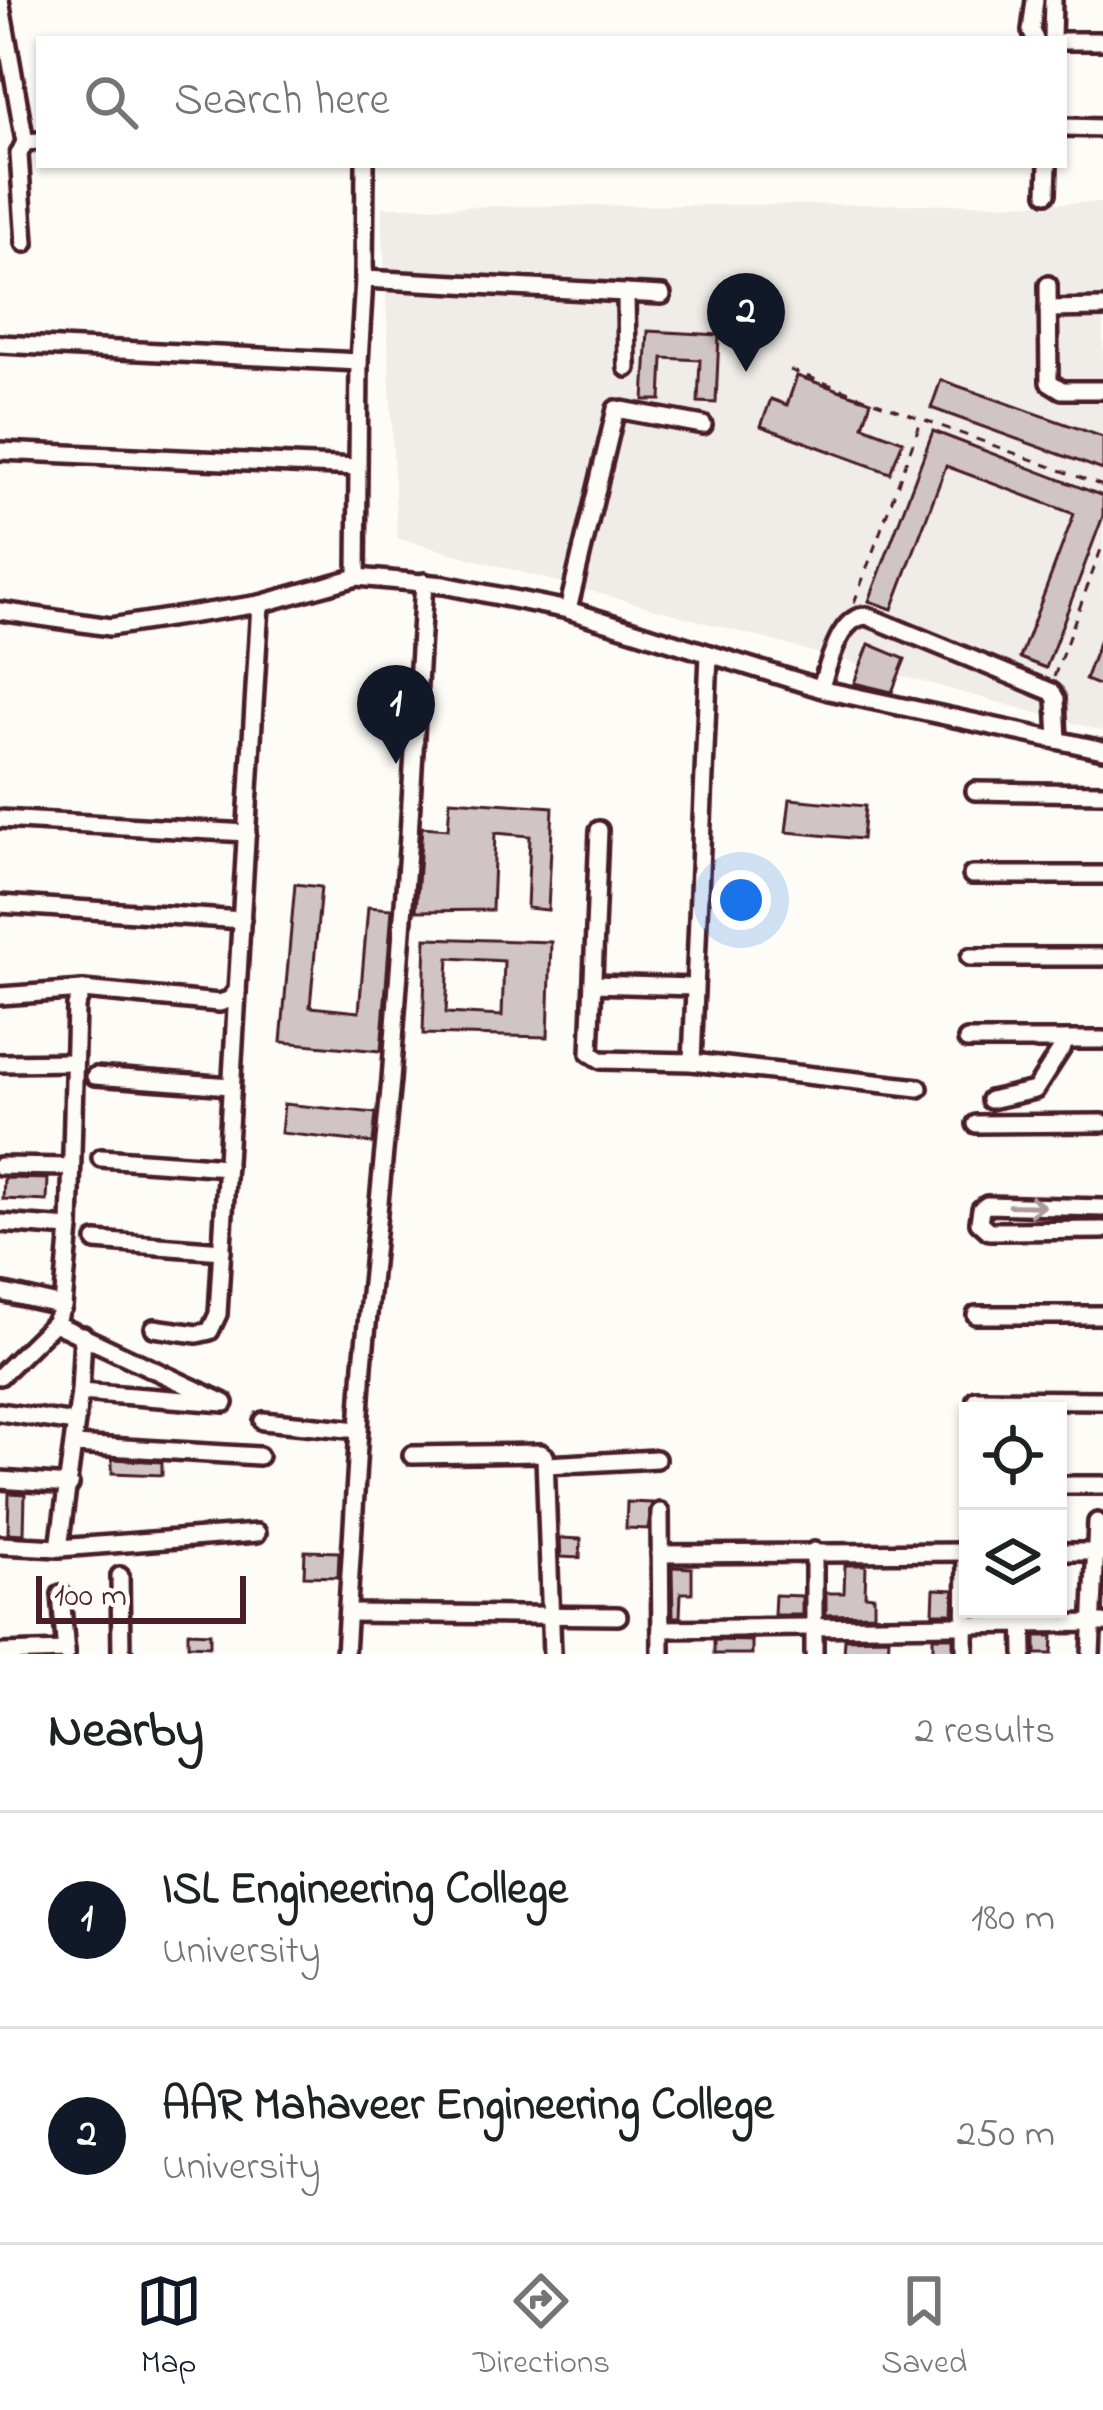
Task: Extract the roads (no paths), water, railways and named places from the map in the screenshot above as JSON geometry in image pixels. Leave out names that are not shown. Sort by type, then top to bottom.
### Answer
[{"type":"street","points":[[0,0],[32,142],[19,154],[25,243]]},
{"type":"street","points":[[1034,36],[1035,0]]},
{"type":"street","points":[[1052,36],[1053,0]]},
{"type":"street","points":[[1067,41],[1103,41]]},
{"type":"street","points":[[1067,127],[1103,128]]},
{"type":"street","points":[[357,577],[365,168]]},
{"type":"street","points":[[1048,168],[1048,194]]},
{"type":"street","points":[[364,278],[662,295]]},
{"type":"street","points":[[1048,285],[1049,382],[1061,390],[1103,390]]},
{"type":"street","points":[[626,293],[627,368]]},
{"type":"street","points":[[1048,309],[1103,308]]},
{"type":"street","points":[[0,344],[359,362]]},
{"type":"street","points":[[568,610],[616,409],[703,425]]},
{"type":"street","points":[[0,451],[358,466]]},
{"type":"street","points":[[0,610],[110,627],[260,604],[357,577],[424,582],[568,610],[820,688],[1103,750]]},
{"type":"street","points":[[345,1654],[363,1366],[391,1080],[424,582]]},
{"type":"street","points":[[154,1328],[197,1334],[216,1324],[260,604]]},
{"type":"street","points":[[820,688],[845,627],[851,619],[867,616],[1049,690],[1056,699],[1058,740]]},
{"type":"street","points":[[692,1062],[709,655]]},
{"type":"street","points":[[975,791],[1103,793]]},
{"type":"street","points":[[0,818],[247,833]]},
{"type":"street","points":[[599,830],[588,1046],[595,1058],[692,1062],[919,1088]]},
{"type":"street","points":[[972,875],[1103,875]]},
{"type":"street","points":[[0,904],[242,920]]},
{"type":"street","points":[[970,958],[1103,957]]},
{"type":"street","points":[[593,984],[693,987]]},
{"type":"street","points":[[0,996],[83,990],[219,1004],[237,991]]},
{"type":"street","points":[[0,1376],[7,1362],[54,1323],[63,1306],[70,1228],[76,1006],[83,990]]},
{"type":"street","points":[[968,1040],[1103,1040]]},
{"type":"street","points":[[991,1100],[1035,1090],[1067,1040]]},
{"type":"street","points":[[0,1063],[74,1062]]},
{"type":"street","points":[[95,1076],[232,1086]]},
{"type":"street","points":[[976,1124],[1103,1123]]},
{"type":"street","points":[[100,1158],[227,1167]]},
{"type":"street","points":[[0,1166],[70,1167]]},
{"type":"street","points":[[1103,1208],[987,1205],[981,1209],[979,1222],[989,1232],[1103,1230]]},
{"type":"street","points":[[0,1223],[70,1228]]},
{"type":"street","points":[[96,1241],[222,1251]]},
{"type":"street","points":[[0,1292],[63,1306]]},
{"type":"street","points":[[976,1315],[1103,1315]]},
{"type":"street","points":[[54,1323],[226,1403],[80,1392]]},
{"type":"street","points":[[59,1548],[70,1485],[83,1335]]},
{"type":"street","points":[[976,1400],[1103,1400]]},
{"type":"street","points":[[0,1412],[75,1423]]},
{"type":"street","points":[[263,1421],[359,1430]]},
{"type":"street","points":[[74,1444],[259,1456]]},
{"type":"street","points":[[412,1455],[541,1453],[547,1465],[551,1654]]},
{"type":"street","points":[[547,1465],[656,1460]]},
{"type":"street","points":[[0,1480],[70,1485]]},
{"type":"street","points":[[1067,1485],[1103,1485]]},
{"type":"street","points":[[660,1512],[662,1654]]},
{"type":"street","points":[[1091,1654],[1097,1623],[1097,1522]]},
{"type":"street","points":[[0,1544],[59,1548],[257,1532]]},
{"type":"street","points":[[814,1551],[814,1654]]},
{"type":"street","points":[[660,1554],[959,1552]]},
{"type":"street","points":[[1067,1552],[1095,1552]]},
{"type":"street","points":[[120,1576],[124,1654]]},
{"type":"street","points":[[2,1653],[66,1653],[61,1594]]},
{"type":"street","points":[[348,1612],[618,1616]]},
{"type":"street","points":[[964,1618],[965,1654]]},
{"type":"street","points":[[662,1629],[964,1626],[1016,1618]]},
{"type":"street","points":[[1023,1618],[1024,1654]]},
{"type":"street","points":[[1035,1618],[1097,1623]]},
{"type":"place","name":"AAR Mahaveer Engineering College","points":[[746,372]]},
{"type":"place","name":"ISL Engineering College","points":[[396,764]]}]
